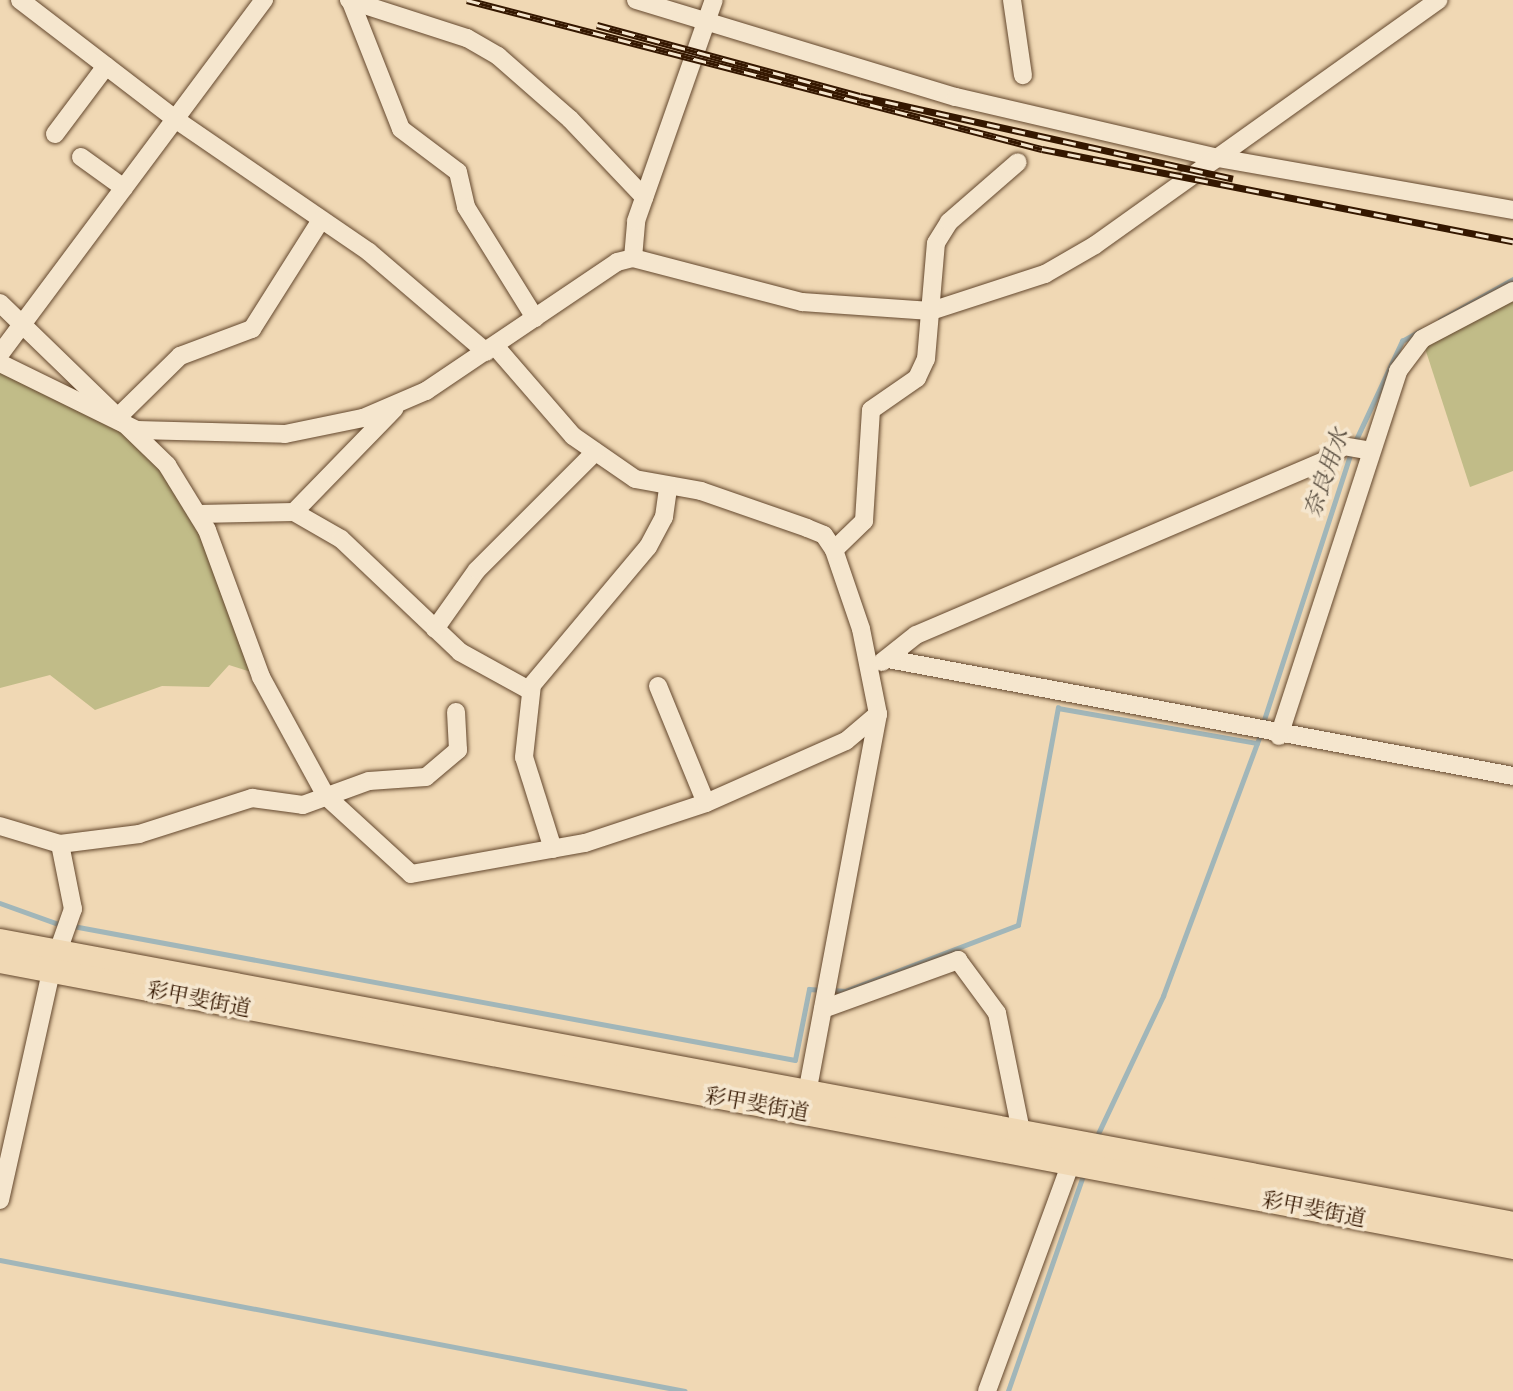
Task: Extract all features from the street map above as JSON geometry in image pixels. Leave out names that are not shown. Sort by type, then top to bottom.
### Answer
[{"type":"highway","name":"彩甲斐街道","points":[[0,941],[57,962]]},
{"type":"highway","name":"彩甲斐街道","points":[[0,961],[57,962],[805,1102],[1086,1157],[1513,1247]]},
{"type":"highway","name":"彩甲斐街道","points":[[805,1102],[1021,1131],[1086,1157],[1513,1223]]},
{"type":"street","points":[[20,0],[175,119],[369,252],[491,349],[573,436],[594,452],[635,479],[668,488],[701,491],[824,535],[834,550],[870,668],[878,714],[805,1102]]},
{"type":"street","points":[[0,354],[264,0]]},
{"type":"street","points":[[636,0],[706,20],[852,70],[1218,158],[1513,210]]},
{"type":"street","points":[[633,258],[644,197],[714,0]]},
{"type":"street","points":[[1012,0],[1023,75]]},
{"type":"street","points":[[294,512],[399,404],[491,349],[617,262],[633,258],[802,302],[931,311],[1045,274],[1218,158],[1439,0]]},
{"type":"street","points":[[350,1],[427,23],[498,56],[570,119],[644,197]]},
{"type":"street","points":[[350,1],[401,129],[458,173],[467,207],[535,318]]},
{"type":"street","points":[[55,134],[106,66]]},
{"type":"street","points":[[81,158],[124,188]]},
{"type":"street","points":[[834,550],[864,521],[871,410],[917,378],[933,331],[931,311],[936,243],[949,222],[1018,162]]},
{"type":"street","points":[[121,414],[180,355],[252,329],[321,220]]},
{"type":"street","points":[[1279,736],[1358,448],[1398,371],[1422,339],[1513,291]]},
{"type":"street","points":[[0,303],[25,322],[137,429],[198,514],[261,677],[326,796],[411,874],[553,849],[706,803],[846,741],[878,714]]},
{"type":"street","points":[[0,363],[137,429],[285,434],[399,404]]},
{"type":"street","points":[[870,668],[888,659],[916,635],[1358,448]]},
{"type":"street","points":[[435,629],[477,570],[594,452]]},
{"type":"street","points":[[553,849],[524,757],[531,691],[648,547],[664,517],[668,488]]},
{"type":"street","points":[[198,514],[294,512],[341,539],[460,652],[531,691]]},
{"type":"street","points":[[888,659],[1279,736],[1513,776]]},
{"type":"street","points":[[658,686],[706,803]]},
{"type":"street","points":[[0,826],[60,844],[139,834],[252,798],[303,805],[369,781],[426,777],[458,750],[456,712]]},
{"type":"street","points":[[0,1200],[72,909],[60,844]]},
{"type":"street","points":[[824,1005],[958,960],[997,1013],[1021,1131]]},
{"type":"street","points":[[987,1391],[1086,1157]]},
{"type":"shaded area","points":[[1513,291],[1513,471],[1470,487],[1422,339]]},
{"type":"shaded area","points":[[0,365],[134,430],[202,537],[251,672],[229,665],[209,687],[162,686],[95,710],[50,675],[0,688]]},
{"type":"waterway","name":"奈良用水","points":[[1440,320],[1513,279]]},
{"type":"waterway","name":"奈良用水","points":[[1354,444],[1402,341],[1420,331]]},
{"type":"waterway","name":"奈良用水","points":[[1263,723],[1351,452]]},
{"type":"waterway","points":[[832,990],[845,991],[1018,925],[1058,708],[1257,743]]},
{"type":"waterway","points":[[1096,1138],[1163,996],[1261,732]]},
{"type":"waterway","points":[[0,903],[61,925]]},
{"type":"waterway","points":[[73,926],[795,1060],[809,989],[823,990]]},
{"type":"waterway","points":[[1008,1391],[1084,1173]]},
{"type":"waterway","points":[[0,1260],[685,1391]]},
{"type":"railway","points":[[467,0],[1042,149],[1513,241]]},
{"type":"railway","points":[[597,25],[860,96],[1233,179]]}]
